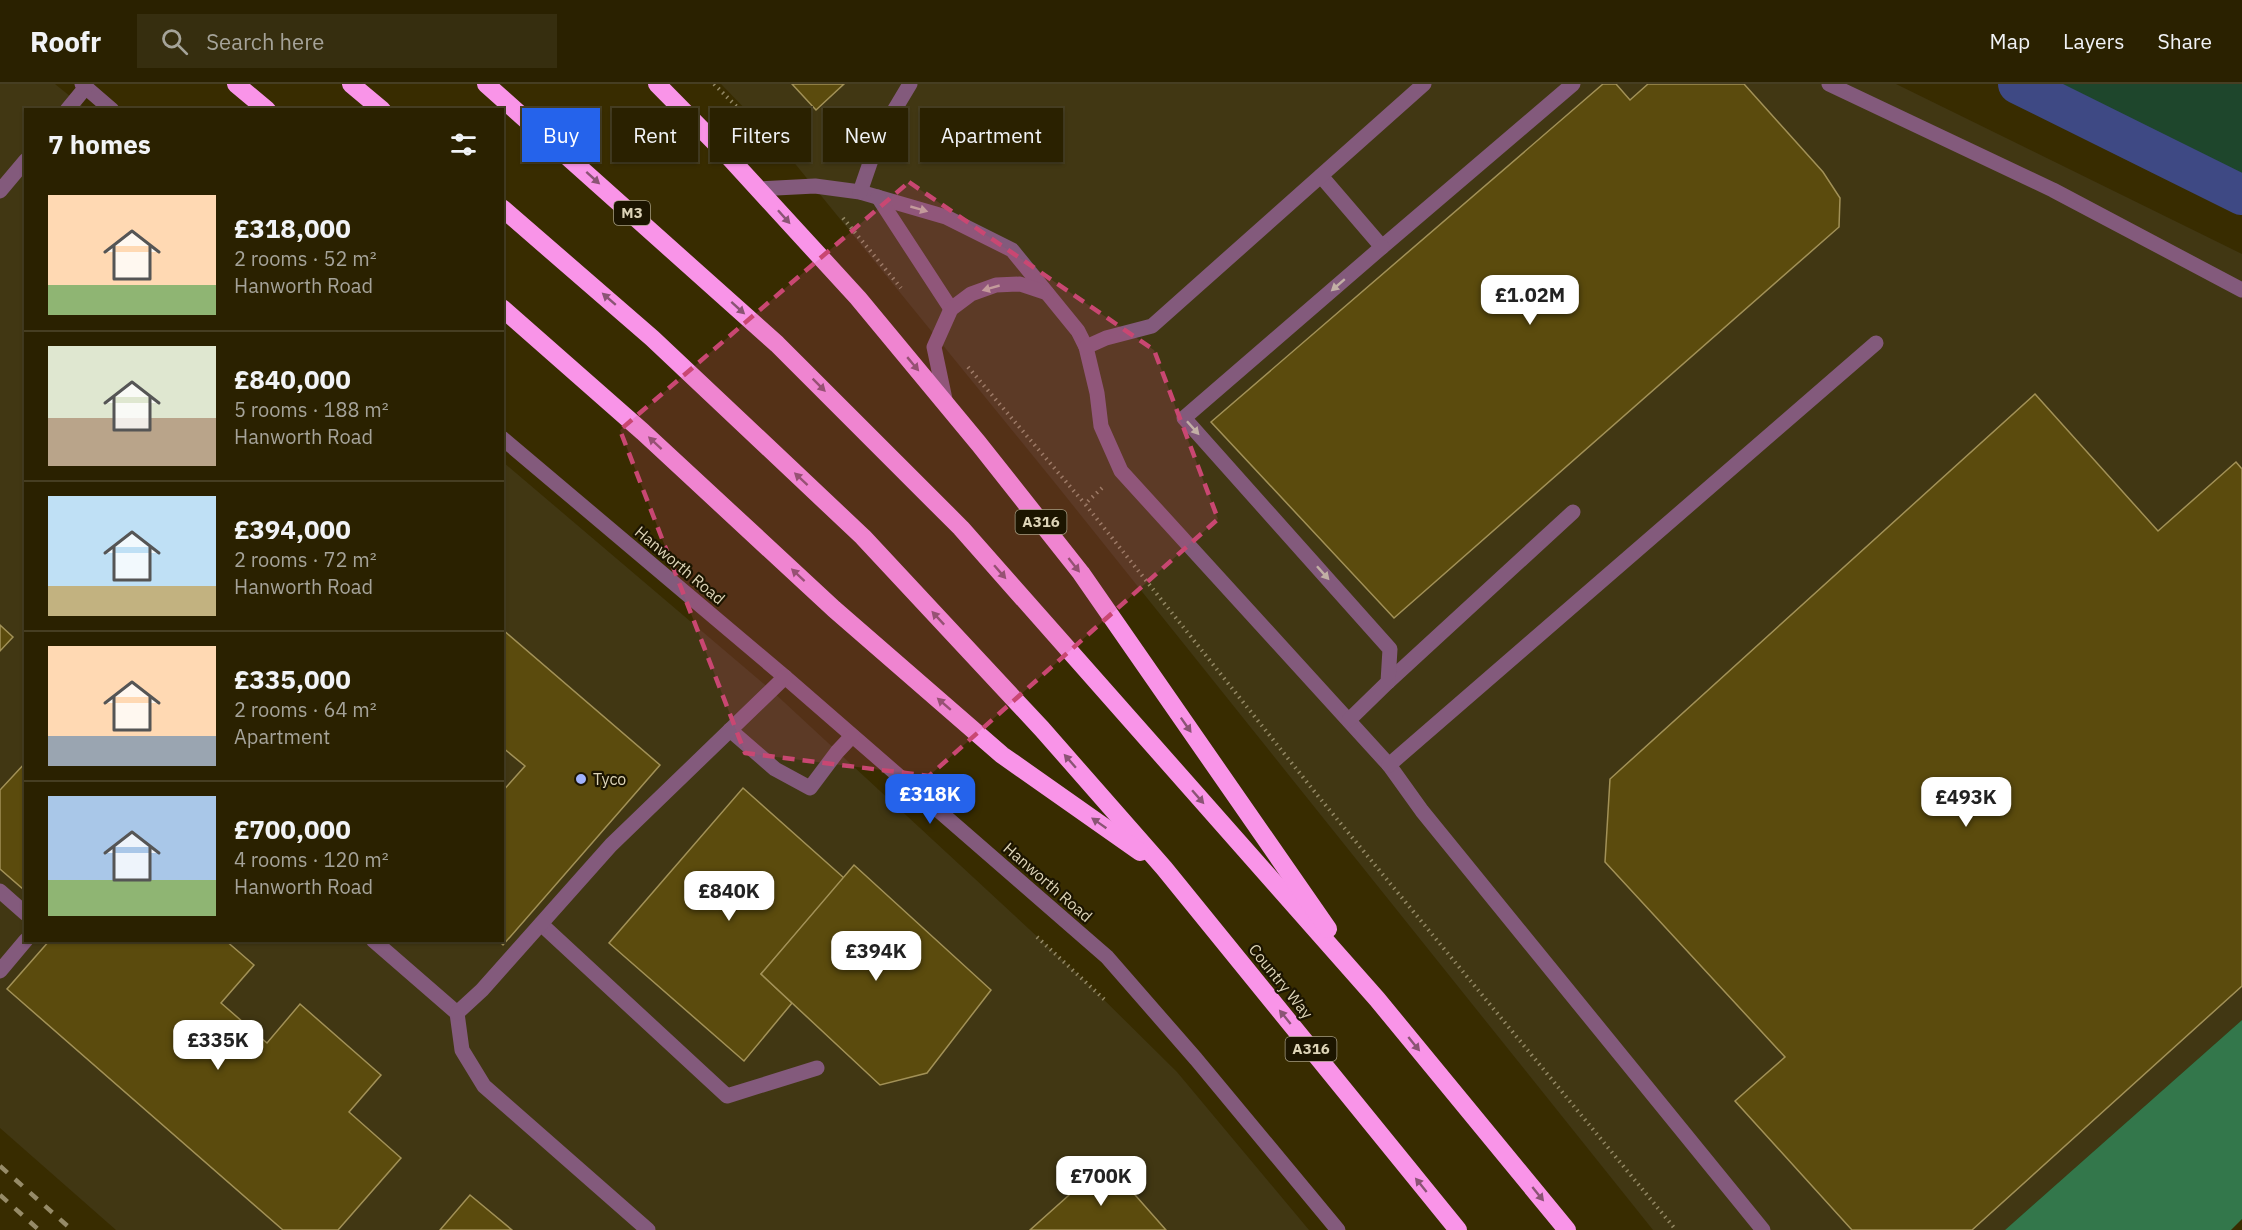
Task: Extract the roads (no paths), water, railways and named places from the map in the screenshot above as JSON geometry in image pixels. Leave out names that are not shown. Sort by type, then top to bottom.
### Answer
[{"type":"highway","points":[[236,84],[265,108]]},
{"type":"highway","points":[[351,84],[380,108]]},
{"type":"highway","name":"M3","points":[[486,84],[777,344]]},
{"type":"highway","name":"A316","points":[[657,84],[858,298],[1081,573],[1377,999]]},
{"type":"highway","name":"A316","points":[[504,210],[652,338],[863,537],[1042,729],[1164,868]]},
{"type":"highway","name":"A316","points":[[504,310],[643,432],[834,609],[1002,755],[1164,868]]},
{"type":"highway","name":"A316","points":[[777,344],[961,528],[1377,999],[1567,1230]]},
{"type":"highway","name":"Country Way","points":[[1164,868],[1458,1230]]},
{"type":"street","points":[[860,192],[880,134],[910,84]]},
{"type":"street","points":[[1086,347],[1106,338],[1152,326],[1424,84]]},
{"type":"street","points":[[1388,682],[1390,649],[1184,418],[1573,84]]},
{"type":"street","points":[[1829,84],[2053,190],[2242,290]]},
{"type":"street","points":[[69,108],[84,86],[110,108]]},
{"type":"street","points":[[0,191],[24,162]]},
{"type":"street","points":[[1321,176],[1382,247]]},
{"type":"street","points":[[758,189],[815,186],[860,192],[946,217],[1012,250],[1078,331],[1086,347],[1097,393],[1101,426],[1121,471],[1389,765],[1430,820],[1763,1230]]},
{"type":"street","points":[[878,197],[951,309]]},
{"type":"street","points":[[946,404],[934,347],[951,309],[971,294],[996,285],[1020,284],[1047,293]]},
{"type":"street","points":[[1389,765],[1876,343]]},
{"type":"street","name":"Hanworth Road","points":[[504,440],[785,677],[1107,957],[1196,1059],[1338,1230]]},
{"type":"street","points":[[1349,720],[1573,512]]},
{"type":"street","points":[[457,1013],[482,990],[611,845],[785,677]]},
{"type":"street","points":[[730,730],[775,769],[810,789],[837,752],[852,736]]},
{"type":"street","points":[[0,891],[24,912]]},
{"type":"street","points":[[541,924],[728,1096],[817,1068]]},
{"type":"street","points":[[0,971],[24,942]]},
{"type":"street","points":[[374,942],[457,1013],[462,1050],[484,1086],[648,1230]]},
{"type":"waterway","points":[[2018,84],[2242,195]]},
{"type":"railway","points":[[0,1166],[72,1230]]},
{"type":"railway","points":[[0,1195],[39,1230]]},
{"type":"place","name":"Tyco","points":[[581,779]]}]
